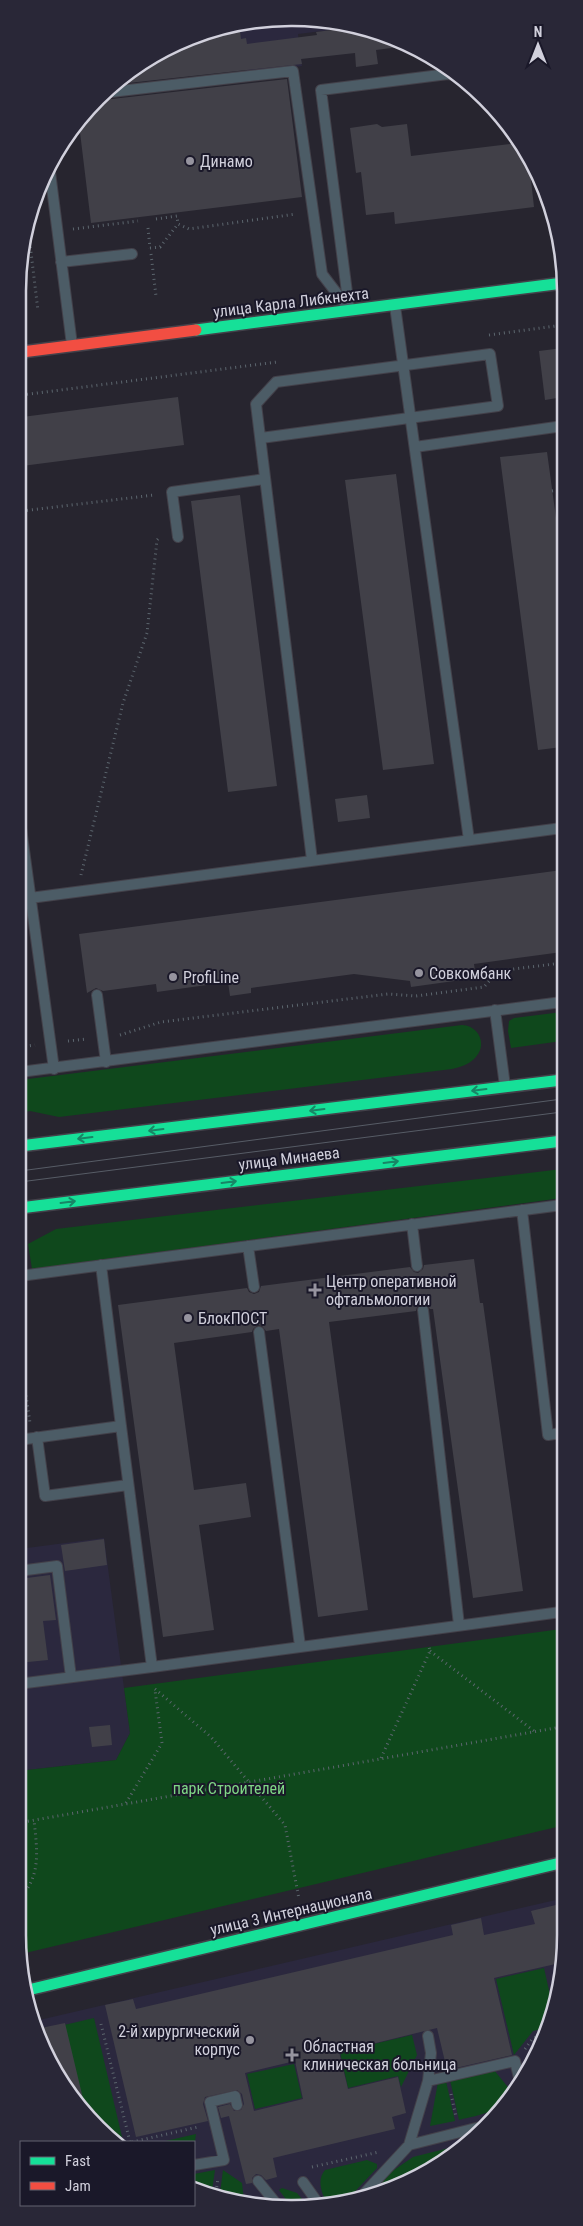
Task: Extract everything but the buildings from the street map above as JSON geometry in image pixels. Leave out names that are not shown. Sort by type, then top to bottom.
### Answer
[{"type":"street","name":"улица Карла Либкнехта","points":[[26,352],[557,284]]},
{"type":"street","points":[[26,1145],[557,1081]]},
{"type":"street","name":"улица Минаева","points":[[26,1207],[557,1142]]},
{"type":"street","name":"улица 3 Интернационала","points":[[32,1989],[557,1865]]},
{"type":"lane","points":[[118,91],[293,71],[322,274],[350,311]]},
{"type":"lane","points":[[350,311],[321,90],[444,75]]},
{"type":"lane","points":[[51,180],[72,346]]},
{"type":"lane","points":[[62,262],[132,254]]},
{"type":"lane","points":[[395,305],[469,840]]},
{"type":"lane","points":[[260,438],[498,406],[490,354],[276,382],[256,404],[260,438],[265,479],[312,860]]},
{"type":"lane","points":[[415,447],[557,427]]},
{"type":"lane","points":[[178,537],[172,492],[265,479]]},
{"type":"lane","points":[[30,898],[557,829]]},
{"type":"lane","points":[[26,867],[54,1068]]},
{"type":"lane","points":[[97,995],[106,1062]]},
{"type":"lane","points":[[26,1071],[557,1003]]},
{"type":"lane","points":[[495,1010],[506,1087]]},
{"type":"lane","points":[[26,1275],[557,1206]]},
{"type":"lane","points":[[522,1210],[548,1434],[557,1433]]},
{"type":"lane","points":[[412,1224],[418,1266]]},
{"type":"lane","points":[[248,1246],[254,1287]]},
{"type":"lane","points":[[101,1265],[152,1667]]},
{"type":"lane","points":[[423,1310],[459,1625]]},
{"type":"lane","points":[[259,1332],[300,1646]]},
{"type":"lane","points":[[26,1439],[121,1426]]},
{"type":"lane","points":[[34,1438],[45,1496],[128,1485]]},
{"type":"lane","points":[[26,1570],[57,1566],[71,1677]]},
{"type":"lane","points":[[26,1683],[557,1613]]},
{"type":"lane","points":[[370,2188],[409,2145],[428,2081],[432,2053],[428,2036]]},
{"type":"lane","points":[[428,2081],[515,2061],[518,2072]]},
{"type":"lane","points":[[195,2165],[224,2160],[210,2102],[235,2096],[237,2105]]},
{"type":"lane","points":[[409,2145],[470,2130]]},
{"type":"lane","points":[[258,2181],[272,2199]]},
{"type":"lane","points":[[302,2182],[314,2198]]},
{"type":"path","points":[[178,224],[189,229],[313,212]]},
{"type":"path","points":[[150,248],[160,247],[178,224],[177,216],[156,219]]},
{"type":"path","points":[[57,231],[138,221]]},
{"type":"path","points":[[148,228],[156,296]]},
{"type":"path","points":[[30,246],[38,311]]},
{"type":"path","points":[[552,491],[557,490]]},
{"type":"path","points":[[26,510],[172,492]]},
{"type":"path","points":[[77,891],[123,702],[146,633],[157,540],[175,516]]},
{"type":"path","points":[[26,1046],[127,1034],[161,1022],[388,994],[416,996],[484,987],[498,971],[557,964]]},
{"type":"path","points":[[26,1391],[34,1438]]},
{"type":"path","points":[[381,1758],[430,1650],[427,1630]]},
{"type":"path","points":[[430,1650],[535,1731]]},
{"type":"path","points":[[125,1804],[162,1743],[152,1667]]},
{"type":"path","points":[[154,1689],[211,1737],[285,1825],[300,1908]]},
{"type":"path","points":[[26,1822],[557,1728]]},
{"type":"path","points":[[26,1890],[30,1886],[36,1869],[34,1820]]},
{"type":"path","points":[[101,2024],[131,2141]]},
{"type":"path","points":[[447,2076],[459,2132]]},
{"type":"path","points":[[135,2141],[216,2123]]},
{"type":"path","points":[[306,2169],[409,2145]]},
{"type":"shaded area","points":[[292,26],[332,30],[298,34],[302,66],[248,73],[246,69],[128,83],[174,54],[190,46],[223,35],[240,31]]},
{"type":"shaded area","points":[[104,1538],[130,1733],[116,1760],[26,1770],[26,1548]]},
{"type":"shaded area","name":"Областная клиническая больница","points":[[557,1900],[556,1952],[548,2003],[537,2036],[521,2067],[502,2096],[479,2122],[439,2155],[393,2180],[343,2195],[292,2200],[274,2199],[240,2195],[195,2182],[195,2141],[125,2141],[92,2109],[71,2082],[46,2036],[40,2020]]},
{"type":"green space","points":[[557,1013],[557,1042],[511,1048],[508,1031],[509,1021],[514,1018]]},
{"type":"green space","points":[[462,1025],[473,1029],[480,1037],[481,1043],[478,1054],[472,1061],[464,1066],[452,1069],[59,1117],[26,1112],[26,1079]]},
{"type":"green space","points":[[557,1170],[557,1199],[32,1269],[28,1244],[56,1229]]},
{"type":"green space","name":"парк Строителей","points":[[557,1630],[557,1827],[27,1953],[26,1770],[116,1760],[130,1733],[124,1688]]},
{"type":"green space","points":[[544,1968],[550,1995],[543,2020],[539,2029],[533,2031],[514,2055],[496,1979]]},
{"type":"green space","points":[[94,2018],[122,2137],[104,2122],[74,2086],[60,2026]]},
{"type":"green space","points":[[412,2035],[417,2055],[401,2087],[398,2076],[348,2088],[340,2052]]},
{"type":"green space","points":[[294,2064],[302,2098],[255,2109],[247,2074]]},
{"type":"green space","points":[[494,2070],[508,2087],[488,2112],[459,2120],[450,2080]]},
{"type":"green space","points":[[446,2081],[455,2121],[430,2126],[438,2082]]},
{"type":"green space","points":[[196,2134],[195,2141],[165,2141]]},
{"type":"green space","points":[[449,2148],[424,2164],[381,2185],[391,2172],[413,2157]]},
{"type":"green space","points":[[367,2160],[377,2164],[377,2168],[354,2192],[324,2197],[320,2181],[325,2170]]},
{"type":"green space","points":[[215,2170],[212,2188],[195,2182],[195,2174]]},
{"type":"green space","points":[[223,2170],[242,2183],[243,2195],[240,2195],[220,2190]]},
{"type":"green space","points":[[282,2188],[297,2193],[302,2199],[286,2200],[279,2190]]},
{"type":"tram line","points":[[26,1170],[557,1100]]},
{"type":"tram line","points":[[26,1181],[557,1113]]},
{"type":"traffic: fast","points":[[196,330],[557,284]]},
{"type":"traffic: fast","points":[[26,1145],[557,1081]]},
{"type":"traffic: fast","points":[[26,1207],[557,1142]]},
{"type":"traffic: fast","points":[[32,1989],[557,1864]]},
{"type":"traffic: jam","points":[[26,351],[196,330]]},
{"type":"place","name":"Динамо","points":[[190,161]]},
{"type":"place","name":"Совкомбанк","points":[[419,973]]},
{"type":"place","name":"ProfiLine","points":[[173,977]]},
{"type":"place","name":"Центр оперативной офтальмологии","points":[[315,1290]]},
{"type":"place","name":"БлокПОСТ","points":[[188,1318]]},
{"type":"place","name":"2-й хирургический корпус","points":[[250,2040]]},
{"type":"place","name":"Областная клиническая больница","points":[[292,2055]]}]
